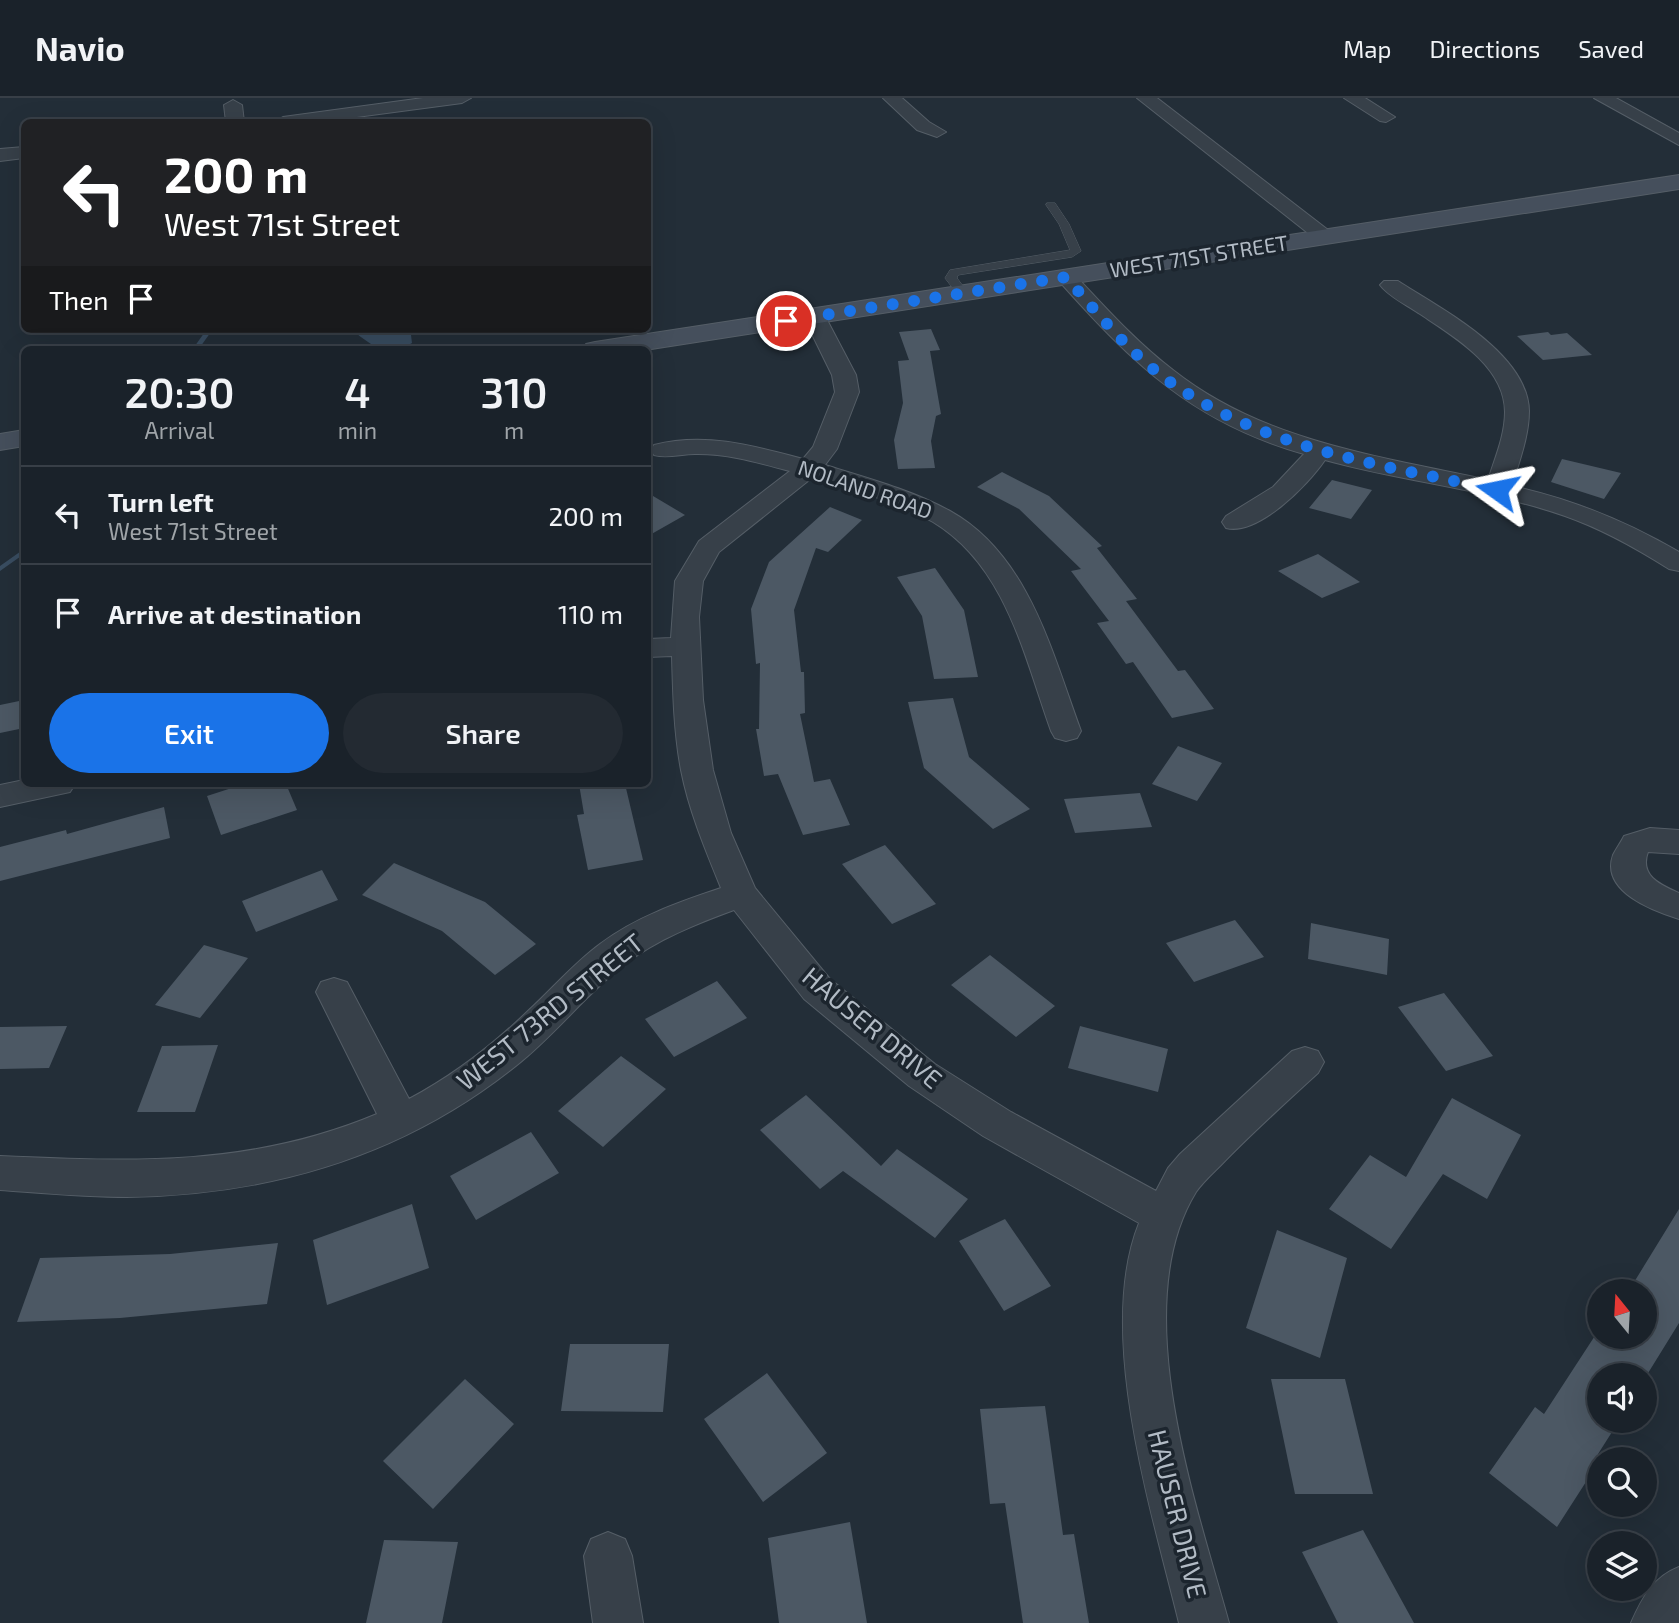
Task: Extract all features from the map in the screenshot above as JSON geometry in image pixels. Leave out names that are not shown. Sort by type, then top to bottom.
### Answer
[{"type":"street","points":[[305,119],[462,98]]},
{"type":"street","points":[[892,98],[923,126],[937,132]]},
{"type":"street","points":[[1146,98],[1187,133],[1325,237]]},
{"type":"street","points":[[1353,98],[1386,117]]},
{"type":"street","points":[[1603,98],[1679,141]]},
{"type":"street","points":[[0,155],[21,153]]},
{"type":"street","name":"WEST 71ST STREET","points":[[621,346],[1679,183]]},
{"type":"street","points":[[1066,277],[1138,356],[1163,377],[1242,423],[1319,450],[1560,504],[1623,528],[1679,563]]},
{"type":"street","points":[[1391,285],[1485,352],[1507,376],[1516,400],[1516,426],[1497,490]]},
{"type":"street","name":"HAUSER DRIVE","points":[[814,316],[844,375],[847,393],[825,449],[809,468],[727,530],[699,560],[689,581],[685,647],[697,770],[715,833],[741,894],[817,989],[922,1075],[1008,1131],[1161,1214],[1145,1287],[1144,1350],[1154,1421],[1204,1623]]},
{"type":"street","points":[[0,442],[21,438]]},
{"type":"street","name":"NOLAND ROAD","points":[[663,450],[695,446],[736,449],[809,468],[921,507],[942,517],[981,548],[1009,585],[1026,621],[1066,731]]},
{"type":"street","points":[[1235,522],[1268,506],[1308,469],[1319,450]]},
{"type":"street","points":[[651,648],[685,647]]},
{"type":"street","points":[[0,796],[44,787]]},
{"type":"street","points":[[1679,842],[1650,841],[1636,844],[1629,853],[1627,862],[1629,873],[1637,885],[1652,895],[1679,906]]},
{"type":"street","name":"WEST 73RD STREET","points":[[0,1173],[127,1179],[202,1174],[316,1153],[363,1138],[434,1104],[507,1052],[618,949],[686,913],[741,894]]},
{"type":"street","points":[[334,992],[400,1120]]},
{"type":"street","points":[[1161,1214],[1192,1169],[1238,1121],[1305,1062]]},
{"type":"street","points":[[608,1556],[618,1623]]},
{"type":"street","points":[[1656,1623],[1679,1591]]},
{"type":"lane","points":[[962,293],[951,278],[954,272],[1072,254],[1076,251],[1064,224],[1051,205]]},
{"type":"water","points":[[356,333],[414,333],[411,335],[412,343],[406,346],[372,345]]},
{"type":"building","points":[[931,329],[940,350],[930,351],[941,414],[936,416],[931,441],[935,468],[898,469],[894,440],[903,403],[898,361],[909,360],[899,332]]},
{"type":"building","points":[[1548,332],[1551,335],[1567,333],[1592,355],[1543,360],[1517,336]]},
{"type":"building","points":[[1562,459],[1621,473],[1604,499],[1551,482]]},
{"type":"building","points":[[1002,472],[1049,496],[1102,546],[1097,548],[1137,599],[1126,601],[1178,671],[1185,670],[1214,709],[1172,718],[1133,662],[1126,664],[1097,623],[1109,621],[1071,571],[1081,569],[1019,509],[977,487]]},
{"type":"building","points":[[1332,480],[1372,490],[1351,519],[1309,508]]},
{"type":"building","points":[[651,495],[685,515],[651,534]]},
{"type":"building","points":[[830,507],[862,520],[828,552],[816,548],[794,610],[801,672],[804,672],[805,713],[800,714],[814,782],[830,779],[850,825],[803,835],[778,774],[764,776],[756,729],[759,729],[760,663],[756,664],[751,609],[769,562]]},
{"type":"building","points":[[1318,554],[1360,582],[1322,598],[1278,571]]},
{"type":"building","points":[[935,568],[964,610],[978,677],[934,679],[922,616],[897,577]]},
{"type":"building","points":[[953,698],[969,757],[1030,809],[993,829],[924,768],[908,702]]},
{"type":"building","points":[[21,701],[21,729],[0,733],[0,705]]},
{"type":"building","points":[[1178,746],[1222,763],[1197,801],[1152,784]]},
{"type":"building","points":[[235,787],[287,787],[297,810],[221,835],[207,796]]},
{"type":"building","points":[[580,787],[626,787],[643,860],[588,870],[577,815],[584,814]]},
{"type":"building","points":[[1140,793],[1152,827],[1075,833],[1064,799]]},
{"type":"building","points":[[164,807],[170,838],[0,881],[0,847],[66,830],[67,834]]},
{"type":"building","points":[[885,845],[936,904],[892,924],[842,864]]},
{"type":"building","points":[[394,863],[485,902],[536,944],[495,975],[442,931],[362,895]]},
{"type":"building","points":[[322,870],[338,900],[256,932],[242,901]]},
{"type":"building","points":[[1235,920],[1264,957],[1194,982],[1166,943]]},
{"type":"building","points":[[1311,923],[1389,939],[1387,975],[1308,959]]},
{"type":"building","points":[[204,945],[248,958],[200,1018],[155,1005]]},
{"type":"building","points":[[990,955],[1055,1006],[1016,1037],[951,985]]},
{"type":"building","points":[[717,981],[747,1018],[674,1057],[645,1019]]},
{"type":"building","points":[[1444,993],[1493,1056],[1446,1071],[1398,1007]]},
{"type":"building","points":[[67,1026],[49,1068],[0,1069],[0,1027]]},
{"type":"building","points":[[1080,1026],[1168,1049],[1158,1092],[1068,1068]]},
{"type":"building","points":[[218,1045],[195,1112],[137,1112],[162,1046]]},
{"type":"building","points":[[621,1056],[666,1089],[603,1147],[558,1111]]},
{"type":"building","points":[[806,1095],[881,1166],[897,1149],[968,1199],[935,1238],[843,1171],[820,1189],[760,1130]]},
{"type":"building","points":[[1452,1098],[1521,1135],[1487,1199],[1443,1174],[1391,1249],[1329,1209],[1370,1155],[1406,1177]]},
{"type":"building","points":[[531,1132],[559,1173],[476,1220],[450,1176]]},
{"type":"building","points":[[412,1204],[429,1268],[327,1305],[313,1240]]},
{"type":"building","points":[[1679,1209],[1679,1323],[1654,1363],[1587,1363],[1587,1433],[1611,1433],[1602,1447],[1587,1447],[1587,1480],[1557,1527],[1489,1473],[1535,1407],[1544,1414],[1587,1348],[1657,1349],[1657,1279],[1636,1279]]},
{"type":"building","points":[[1005,1219],[1051,1286],[1004,1311],[959,1241]]},
{"type":"building","points":[[1277,1230],[1347,1258],[1320,1358],[1246,1328]]},
{"type":"building","points":[[278,1243],[267,1304],[120,1318],[17,1322],[40,1258],[170,1254]]},
{"type":"building","points":[[570,1344],[669,1344],[663,1412],[561,1411]]},
{"type":"building","points":[[767,1373],[827,1453],[763,1502],[704,1419]]},
{"type":"building","points":[[465,1379],[514,1424],[433,1509],[383,1461]]},
{"type":"building","points":[[1271,1379],[1345,1379],[1373,1494],[1295,1494]]},
{"type":"building","points":[[1045,1406],[1063,1535],[1074,1534],[1089,1623],[1023,1623],[1005,1503],[990,1504],[980,1409]]},
{"type":"building","points":[[850,1522],[867,1623],[779,1623],[768,1538]]},
{"type":"building","points":[[1363,1530],[1414,1623],[1338,1623],[1302,1552]]},
{"type":"building","points":[[384,1540],[458,1542],[442,1623],[366,1623]]},
{"type":"waterway","points":[[198,346],[207,333]]},
{"type":"waterway","points":[[0,569],[21,553]]},
{"type":"route","points":[[786,321],[1066,277],[1138,356],[1163,377],[1188,394],[1242,423],[1319,450],[1497,490]]}]
